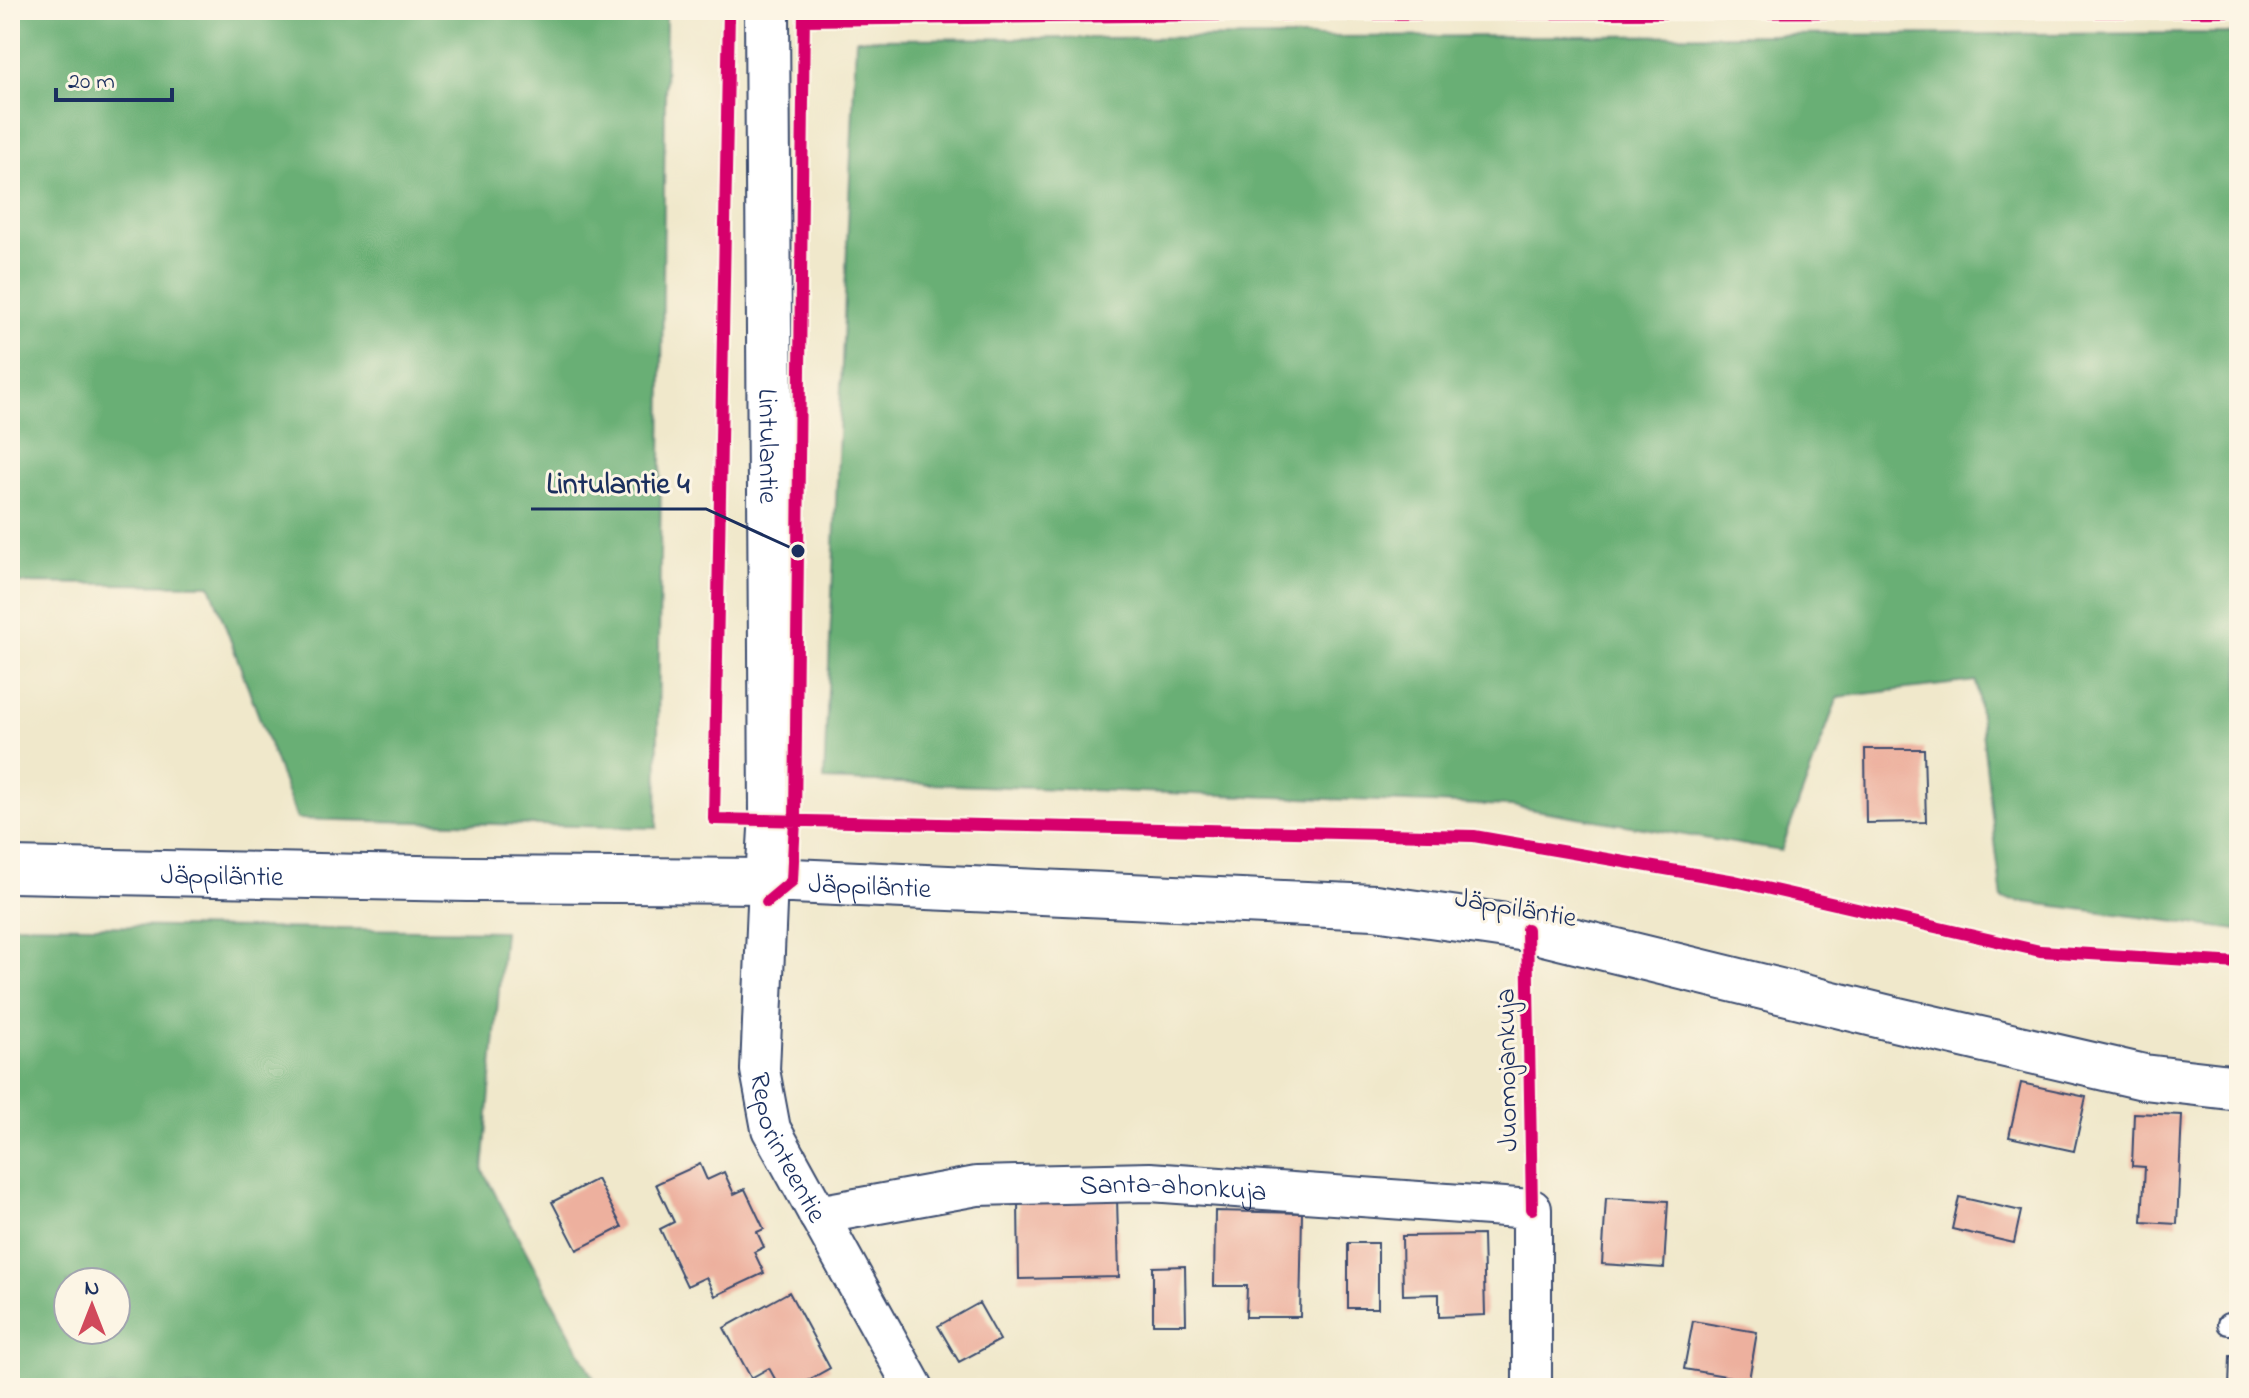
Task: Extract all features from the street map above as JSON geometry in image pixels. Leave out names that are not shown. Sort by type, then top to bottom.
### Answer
[{"type":"main road","name":"Lintulantie","points":[[767,10],[772,812],[768,881]]},
{"type":"main road","name":"Jäppiläntie","points":[[10,870],[768,881],[1375,907],[1527,929],[2144,1077],[2239,1088]]},
{"type":"street","name":"Reporinteentie","points":[[768,881],[760,1070],[771,1129],[914,1388]]},
{"type":"street","name":"Santa-ahonkuja","points":[[818,1215],[977,1186],[1150,1182],[1532,1209],[1532,1388]]},
{"type":"green space","points":[[10,10],[666,10],[657,828],[297,819],[210,585],[10,583]]},
{"type":"green space","points":[[2239,33],[2239,930],[2002,899],[1976,681],[1838,697],[1781,851],[1511,806],[824,780],[856,39]]},
{"type":"green space","points":[[10,925],[504,931],[483,1171],[599,1388],[10,1388]]},
{"type":"building","points":[[1865,749],[1924,749],[1926,822],[1866,823]]},
{"type":"building","points":[[2021,1083],[2086,1097],[2074,1151],[2009,1137]]},
{"type":"building","points":[[2134,1113],[2182,1115],[2177,1224],[2142,1222],[2145,1167],[2132,1166]]},
{"type":"building","points":[[700,1164],[707,1180],[724,1172],[734,1194],[745,1189],[764,1229],[757,1232],[764,1247],[754,1252],[764,1273],[715,1296],[706,1277],[687,1286],[660,1229],[674,1222],[656,1184]]},
{"type":"building","points":[[597,1179],[622,1227],[577,1250],[552,1202]]},
{"type":"building","points":[[1959,1197],[2021,1211],[2014,1243],[1952,1229]]},
{"type":"building","points":[[1117,1198],[1119,1277],[1019,1279],[1018,1200]]},
{"type":"building","points":[[1606,1198],[1668,1201],[1664,1268],[1602,1264]]},
{"type":"building","points":[[1215,1211],[1302,1213],[1300,1317],[1246,1317],[1247,1286],[1214,1286]]},
{"type":"building","points":[[1483,1235],[1485,1315],[1439,1317],[1439,1294],[1403,1295],[1402,1236]]},
{"type":"building","points":[[1348,1243],[1378,1243],[1378,1308],[1348,1308]]},
{"type":"building","points":[[1185,1266],[1186,1324],[1153,1324],[1153,1267]]},
{"type":"building","points":[[789,1292],[830,1368],[794,1388],[780,1388],[769,1368],[751,1378],[724,1328]]},
{"type":"building","points":[[979,1303],[1000,1340],[959,1362],[938,1326]]},
{"type":"building","points":[[1693,1321],[1757,1332],[1749,1380],[1684,1369]]},
{"type":"building","points":[[2230,1356],[2239,1356],[2239,1388],[2229,1388]]},
{"type":"cycle path","points":[[729,10],[714,819],[1474,836],[1735,881],[2040,951],[2239,963]]},
{"type":"cycle path","points":[[767,902],[792,881],[795,820],[804,10]]},
{"type":"cycle path","points":[[804,20],[1304,14],[2239,11]]},
{"type":"cycle path","name":"Juomojankuja","points":[[1527,929],[1532,1209]]},
{"type":"place","name":"Lintulantie 4","points":[[798,551]]}]
